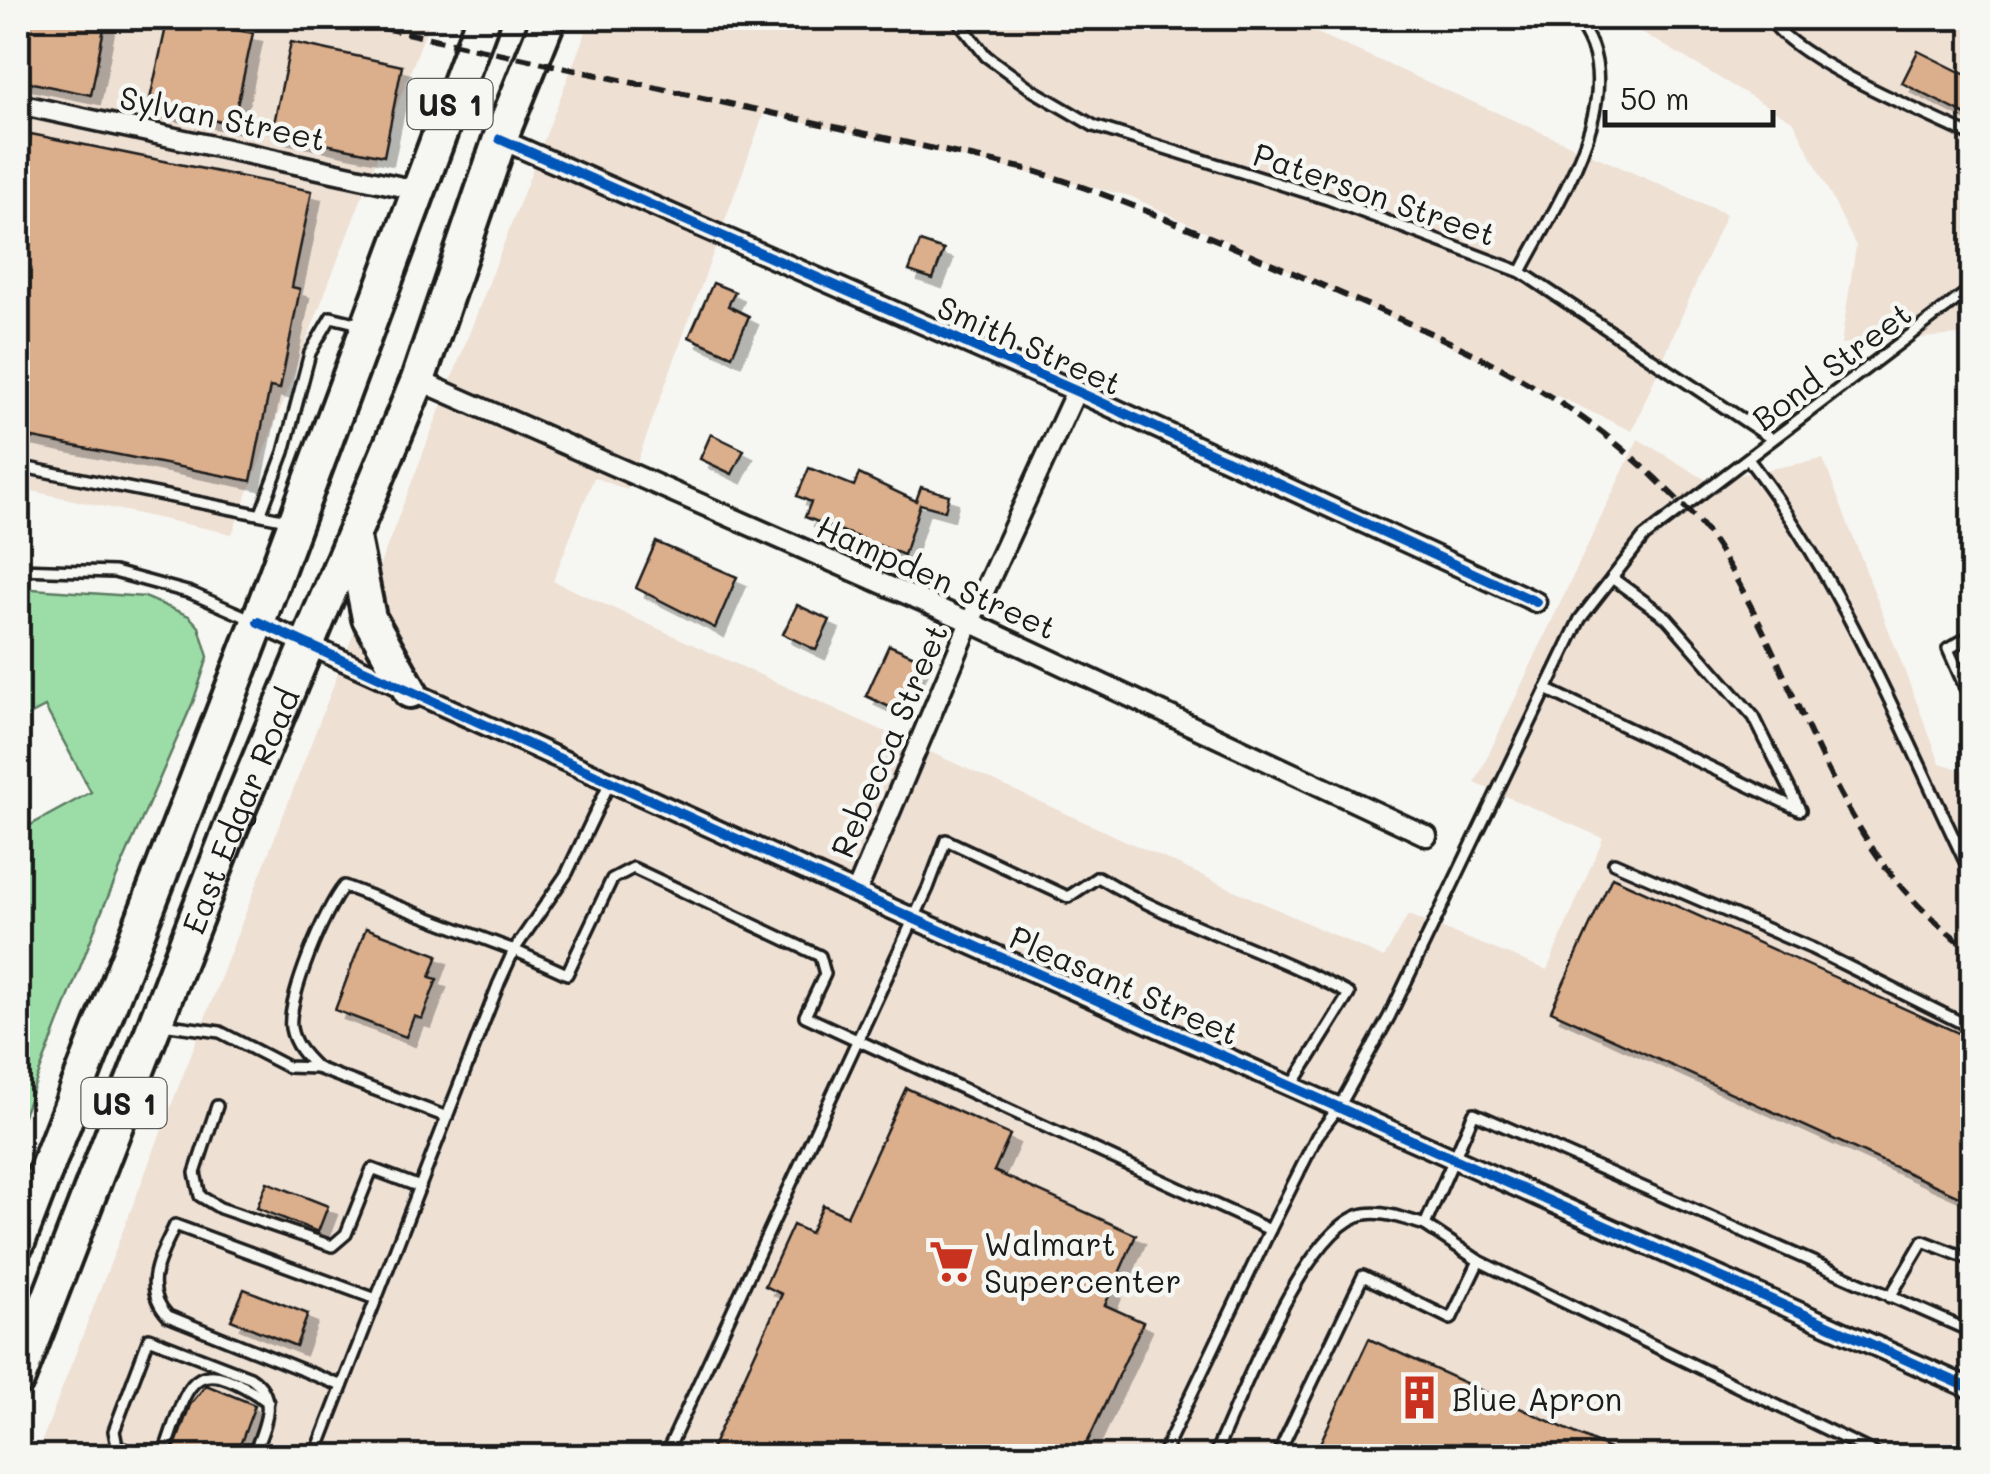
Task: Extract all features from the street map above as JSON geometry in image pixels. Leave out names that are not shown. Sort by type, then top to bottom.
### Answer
[{"type":"highway","name":"East Edgar Road","points":[[18,1242],[258,622],[483,18]]},
{"type":"highway","name":"East Edgar Road","points":[[18,1378],[230,827],[310,647],[418,380],[500,139],[548,18]]},
{"type":"highway","points":[[354,540],[369,618],[410,691]]},
{"type":"street","name":"Sylvan Street","points":[[18,104],[416,190]]},
{"type":"street","name":"Smith Street","points":[[500,139],[1076,391],[1536,602]]},
{"type":"street","name":"Hampden Street","points":[[418,380],[970,622],[1427,836]]},
{"type":"street","name":"Rebecca Street","points":[[856,894],[970,622],[1076,391]]},
{"type":"street","name":"Pleasant Street","points":[[258,622],[856,894],[1972,1390]]},
{"type":"lane","name":"Paterson Street","points":[[956,18],[986,56],[1034,91],[1094,126],[1328,199],[1520,272],[1772,439]]},
{"type":"lane","points":[[1520,272],[1566,182],[1598,103],[1600,60],[1574,18]]},
{"type":"lane","points":[[1770,18],[1774,28],[1807,54],[1972,136]]},
{"type":"lane","name":"Bond Street","points":[[1162,1456],[1317,1136],[1339,1107],[1389,1018],[1580,619],[1644,537],[1972,288]]},
{"type":"lane","points":[[260,514],[284,452],[310,353],[331,317],[366,326]]},
{"type":"lane","points":[[1748,459],[1780,501],[1848,612],[1972,876]]},
{"type":"lane","points":[[18,466],[295,522]]},
{"type":"lane","points":[[18,569],[114,572],[191,593],[258,622]]},
{"type":"lane","points":[[1546,689],[1800,810],[1754,717],[1667,618],[1612,578]]},
{"type":"lane","points":[[1972,635],[1948,649],[1972,702]]},
{"type":"lane","points":[[315,1456],[514,950],[567,873],[610,782]]},
{"type":"lane","points":[[666,1456],[946,840],[1068,897],[1098,877],[1151,908],[1256,949],[1349,994],[1292,1086]]},
{"type":"lane","points":[[1614,863],[1811,948],[1972,1028]]},
{"type":"lane","points":[[317,1068],[296,1044],[291,1026],[297,995],[331,901],[344,886],[567,974],[612,879],[626,869],[638,869],[820,956],[824,974],[805,1016],[1270,1230]]},
{"type":"lane","points":[[154,1024],[206,1028],[288,1067],[317,1068],[447,1117]]},
{"type":"lane","points":[[218,1106],[194,1173],[200,1196],[220,1208],[332,1246],[346,1234],[372,1170],[420,1187]]},
{"type":"lane","points":[[1424,1225],[1474,1113],[1972,1332]]},
{"type":"lane","points":[[1214,1456],[1289,1294],[1320,1245],[1342,1224],[1363,1214],[1392,1214],[1424,1225],[1479,1261],[1881,1456]]},
{"type":"lane","points":[[342,1386],[168,1316],[157,1304],[152,1282],[175,1225],[376,1300]]},
{"type":"lane","points":[[1890,1297],[1924,1242],[1972,1260]]},
{"type":"lane","points":[[1278,1456],[1363,1276],[1451,1319],[1479,1261]]},
{"type":"lane","points":[[138,1456],[117,1446],[114,1431],[149,1338],[250,1377],[262,1386],[268,1402],[254,1456]]},
{"type":"lane","points":[[163,1456],[188,1387],[200,1376],[214,1375],[268,1402]]},
{"type":"shaded area","points":[[18,18],[431,18],[232,534],[18,488]]},
{"type":"shaded area","points":[[591,18],[1283,18],[1726,214],[1632,431],[1130,196],[764,113],[627,490],[594,477],[553,581],[1384,958],[1408,915],[1547,970],[1603,838],[1475,783],[1638,439],[1708,481],[1823,459],[1940,763],[1972,773],[1972,1456],[36,1456]]},
{"type":"shaded area","points":[[1618,18],[1972,18],[1972,334],[1841,344],[1856,246],[1794,122]]},
{"type":"green space","points":[[18,588],[145,597],[189,616],[199,627],[208,657],[193,702],[101,913],[18,1128],[18,832],[91,792],[45,707],[18,721]]},
{"type":"building","points":[[18,18],[106,18],[91,95],[18,80]]},
{"type":"building","points":[[168,18],[253,33],[233,124],[148,108]]},
{"type":"building","points":[[291,42],[402,66],[384,156],[272,133]]},
{"type":"building","points":[[1918,51],[1972,78],[1972,118],[1902,83]]},
{"type":"building","points":[[31,134],[312,191],[292,287],[300,289],[280,389],[270,387],[251,481],[18,435],[18,198]]},
{"type":"building","points":[[920,242],[944,250],[933,279],[909,271]]},
{"type":"building","points":[[713,283],[735,292],[728,306],[749,316],[732,356],[689,337]]},
{"type":"building","points":[[711,434],[744,450],[732,474],[700,459]]},
{"type":"building","points":[[809,468],[854,486],[859,474],[916,501],[921,487],[949,495],[945,511],[920,504],[904,555],[805,517],[811,502],[797,496]]},
{"type":"building","points":[[656,542],[737,577],[715,628],[636,588]]},
{"type":"building","points":[[797,605],[830,620],[816,650],[783,634]]},
{"type":"building","points":[[889,645],[921,659],[898,711],[866,696]]},
{"type":"building","points":[[1612,877],[1972,1039],[1972,1202],[1551,1011]]},
{"type":"building","points":[[366,928],[438,955],[430,977],[437,979],[422,1019],[414,1016],[406,1037],[335,1010]]},
{"type":"building","name":"Walmart Supercenter","points":[[906,1088],[1010,1135],[994,1171],[1136,1235],[1105,1305],[1143,1322],[1081,1456],[708,1456],[782,1294],[765,1286],[793,1225],[810,1233],[823,1205],[847,1216]]},
{"type":"building","points":[[267,1182],[328,1206],[318,1232],[257,1208]]},
{"type":"building","points":[[244,1289],[308,1314],[296,1346],[231,1320]]},
{"type":"building","name":"Blue Apron","points":[[1369,1339],[1625,1456],[1314,1456]]},
{"type":"building","points":[[206,1385],[255,1405],[236,1456],[214,1456],[199,1450],[196,1456],[173,1452],[190,1405]]},
{"type":"railway","points":[[338,18],[1031,170],[1208,236],[1494,364],[1578,415],[1618,445],[1702,527],[1740,586],[1850,812],[1884,864],[1923,911],[1972,950]]},
{"type":"cycle path","points":[[500,139],[1076,391],[1536,602]]},
{"type":"cycle path","points":[[258,622],[856,893],[1972,1389]]},
{"type":"place","name":"Walmart Supercenter","points":[[951,1261]]},
{"type":"place","name":"Blue Apron","points":[[1419,1398]]}]
